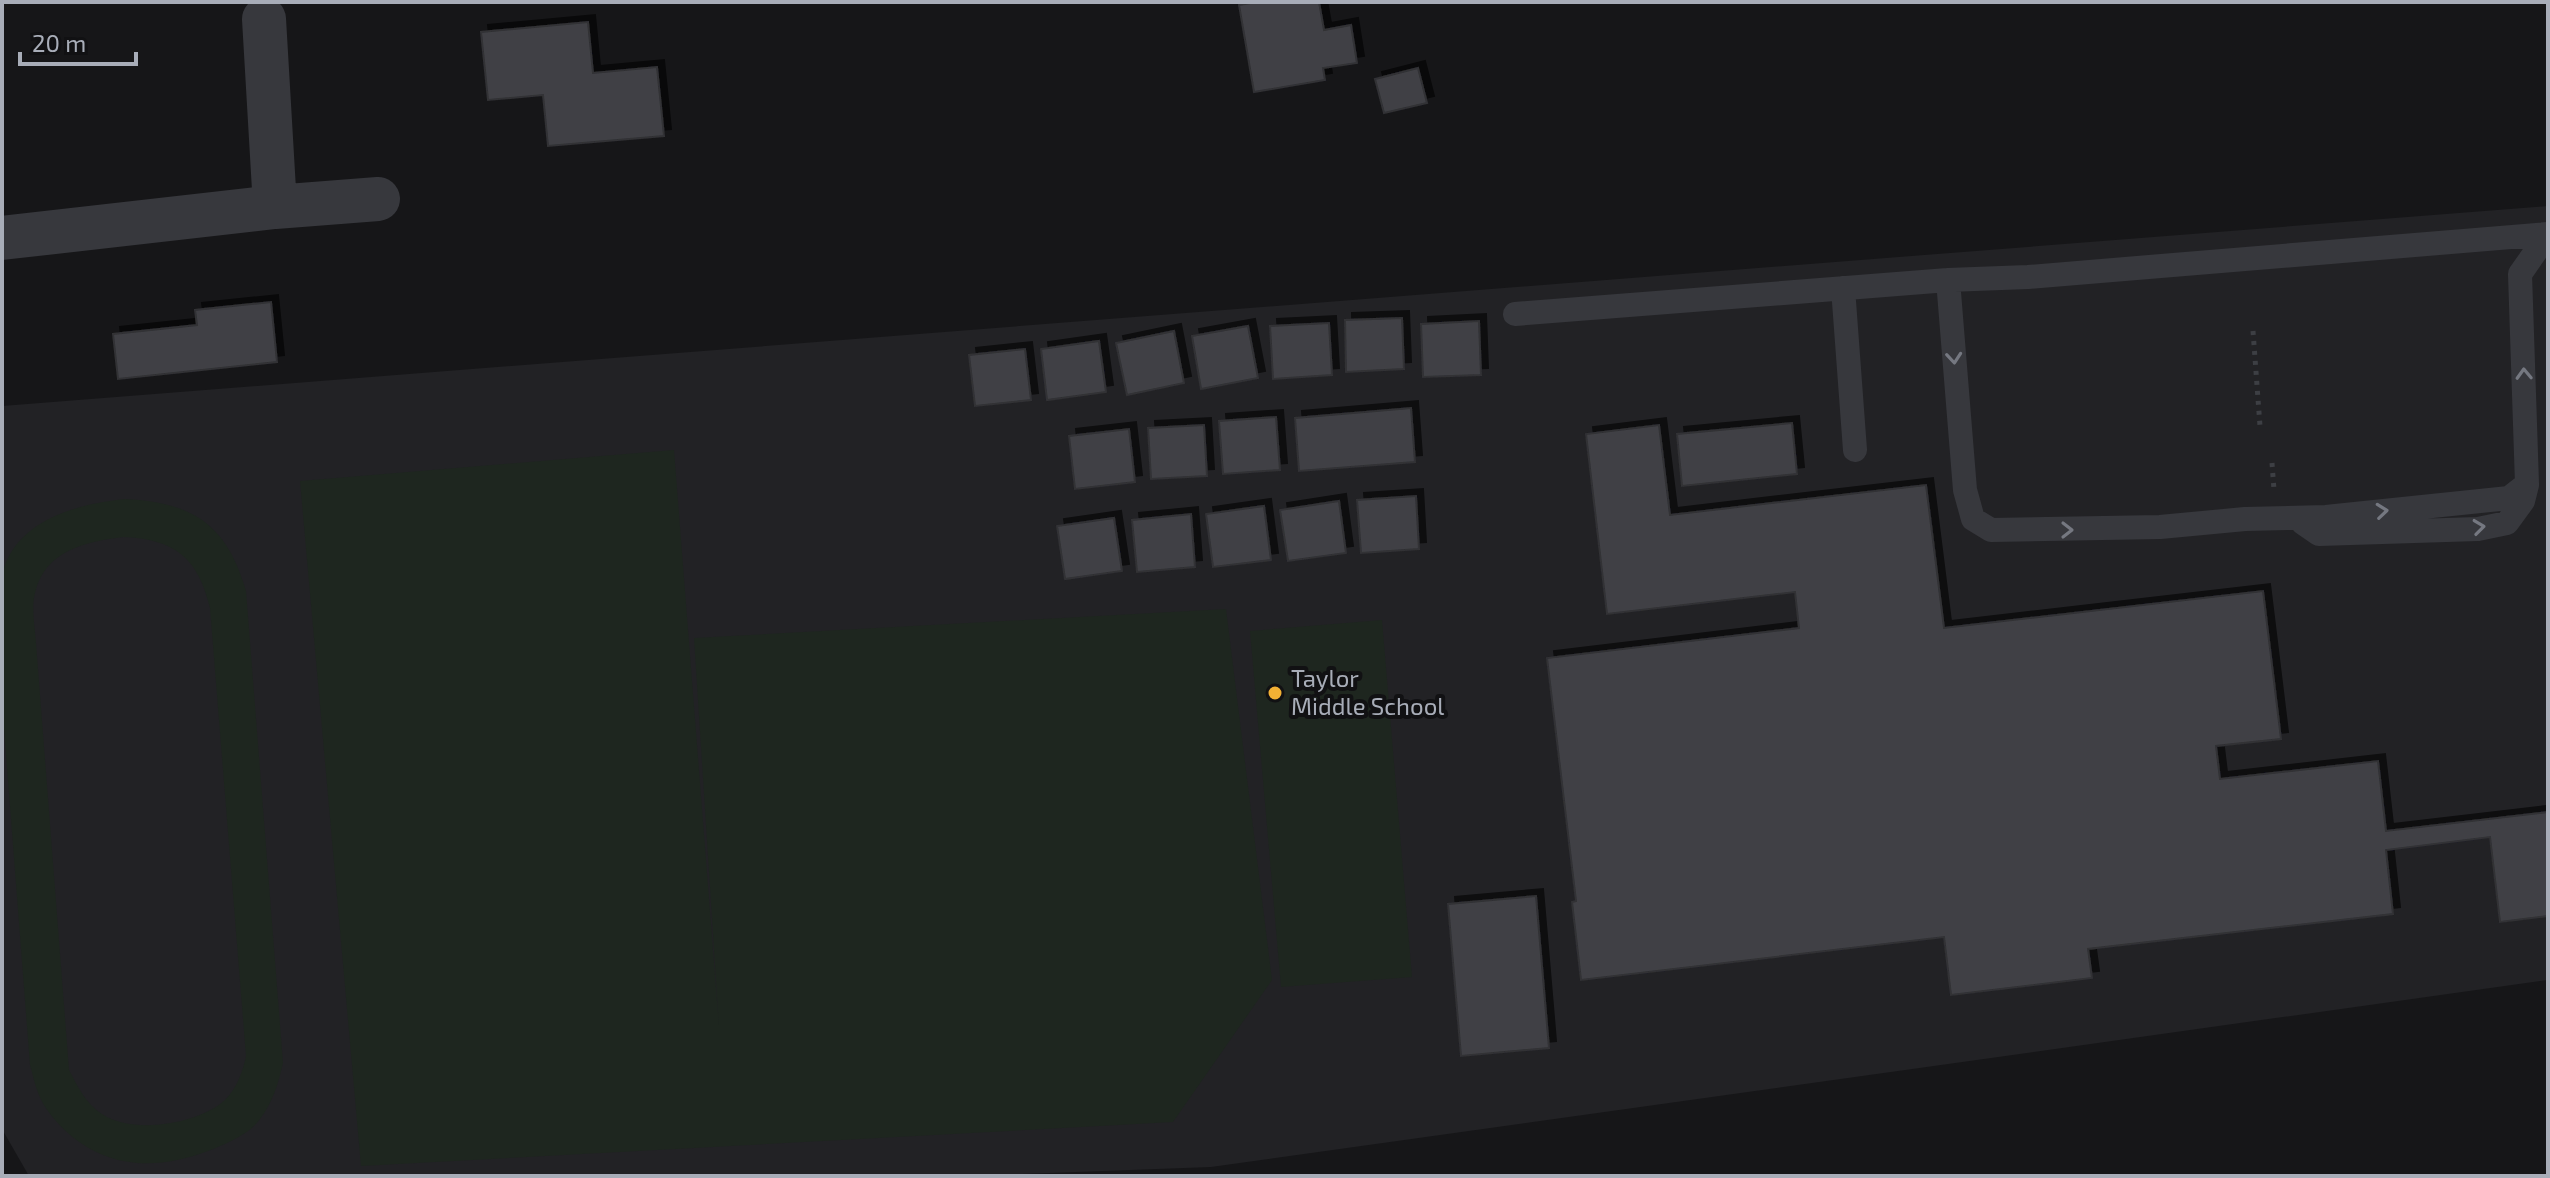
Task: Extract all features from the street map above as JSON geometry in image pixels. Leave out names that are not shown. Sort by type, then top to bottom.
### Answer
[{"type":"street","points":[[264,19],[275,207]]},
{"type":"street","points":[[2,238],[275,207],[378,199]]},
{"type":"lane","points":[[1515,314],[1948,280],[2028,277],[2548,234]]},
{"type":"lane","points":[[1948,280],[1965,490],[1973,519],[1991,530],[2076,530],[2326,517],[2509,498],[2527,484],[2520,274],[2548,234]]},
{"type":"lane","points":[[1843,288],[1855,450]]},
{"type":"path","points":[[2253,331],[2260,426]]},
{"type":"path","points":[[2272,463],[2275,495]]},
{"type":"shaded area","name":"Taylor Middle School","points":[[2548,206],[2548,980],[1211,1167],[968,1176],[29,1176],[2,1129],[2,406]]},
{"type":"shaded area","points":[[674,450],[719,1027],[694,638],[1226,609],[1272,980],[1173,1122],[361,1166],[300,481]]},
{"type":"shaded area","points":[[125,499],[170,505],[204,521],[229,549],[246,591],[283,1063],[268,1106],[250,1130],[208,1151],[153,1163],[118,1160],[85,1146],[52,1116],[36,1088],[30,1065],[2,703],[2,575],[9,556],[34,528],[50,518],[106,501]],"holes":[[[123,537],[157,542],[182,554],[199,576],[210,608],[246,1056],[233,1090],[214,1108],[183,1121],[148,1125],[115,1120],[96,1110],[69,1070],[33,611],[40,578],[57,558],[95,542]]]},
{"type":"shaded area","points":[[1382,620],[1412,977],[1281,987],[1250,631]]},
{"type":"building","points":[[1319,2],[1324,30],[1351,25],[1357,63],[1323,68],[1325,80],[1254,92],[1239,5]]},
{"type":"building","points":[[588,22],[593,73],[657,67],[664,136],[548,146],[543,95],[488,100],[481,32]]},
{"type":"building","points":[[1418,68],[1427,103],[1384,113],[1375,79]]},
{"type":"building","points":[[271,302],[277,362],[118,379],[113,334],[197,325],[195,310]]},
{"type":"building","points":[[1402,318],[1404,369],[1346,372],[1345,320]]},
{"type":"building","points":[[1479,321],[1481,375],[1423,377],[1421,324]]},
{"type":"building","points":[[1329,323],[1332,375],[1273,379],[1270,326]]},
{"type":"building","points":[[1248,326],[1258,378],[1201,389],[1192,336]]},
{"type":"building","points":[[1174,331],[1184,383],[1127,395],[1116,343]]},
{"type":"building","points":[[1099,341],[1106,392],[1047,400],[1041,349]]},
{"type":"building","points":[[1025,349],[1031,400],[975,406],[969,355]]},
{"type":"building","points":[[1411,408],[1415,462],[1299,471],[1295,418]]},
{"type":"building","points":[[1276,417],[1280,470],[1223,474],[1219,421]]},
{"type":"building","points":[[1792,423],[1797,474],[1682,486],[1677,434]]},
{"type":"building","points":[[1204,425],[1207,476],[1151,479],[1148,428]]},
{"type":"building","points":[[1659,425],[1670,515],[1926,485],[1944,628],[2263,591],[2281,739],[2216,746],[2220,779],[2378,761],[2386,831],[2548,812],[2548,916],[2500,922],[2490,837],[2386,850],[2393,914],[2088,949],[2092,978],[1951,995],[1944,937],[1581,980],[1572,902],[1576,901],[1547,658],[1799,628],[1795,592],[1607,614],[1586,434]]},
{"type":"building","points":[[1129,429],[1135,482],[1075,489],[1069,436]]},
{"type":"building","points":[[1416,496],[1419,549],[1361,553],[1357,500]]},
{"type":"building","points":[[1339,501],[1346,553],[1288,561],[1280,510]]},
{"type":"building","points":[[1264,506],[1271,560],[1213,567],[1206,514]]},
{"type":"building","points":[[1191,514],[1195,567],[1137,572],[1132,520]]},
{"type":"building","points":[[1114,518],[1122,571],[1065,579],[1057,526]]},
{"type":"building","points":[[1536,896],[1549,1048],[1461,1056],[1448,904]]},
{"type":"place","name":"Taylor Middle School","points":[[1275,693]]}]
